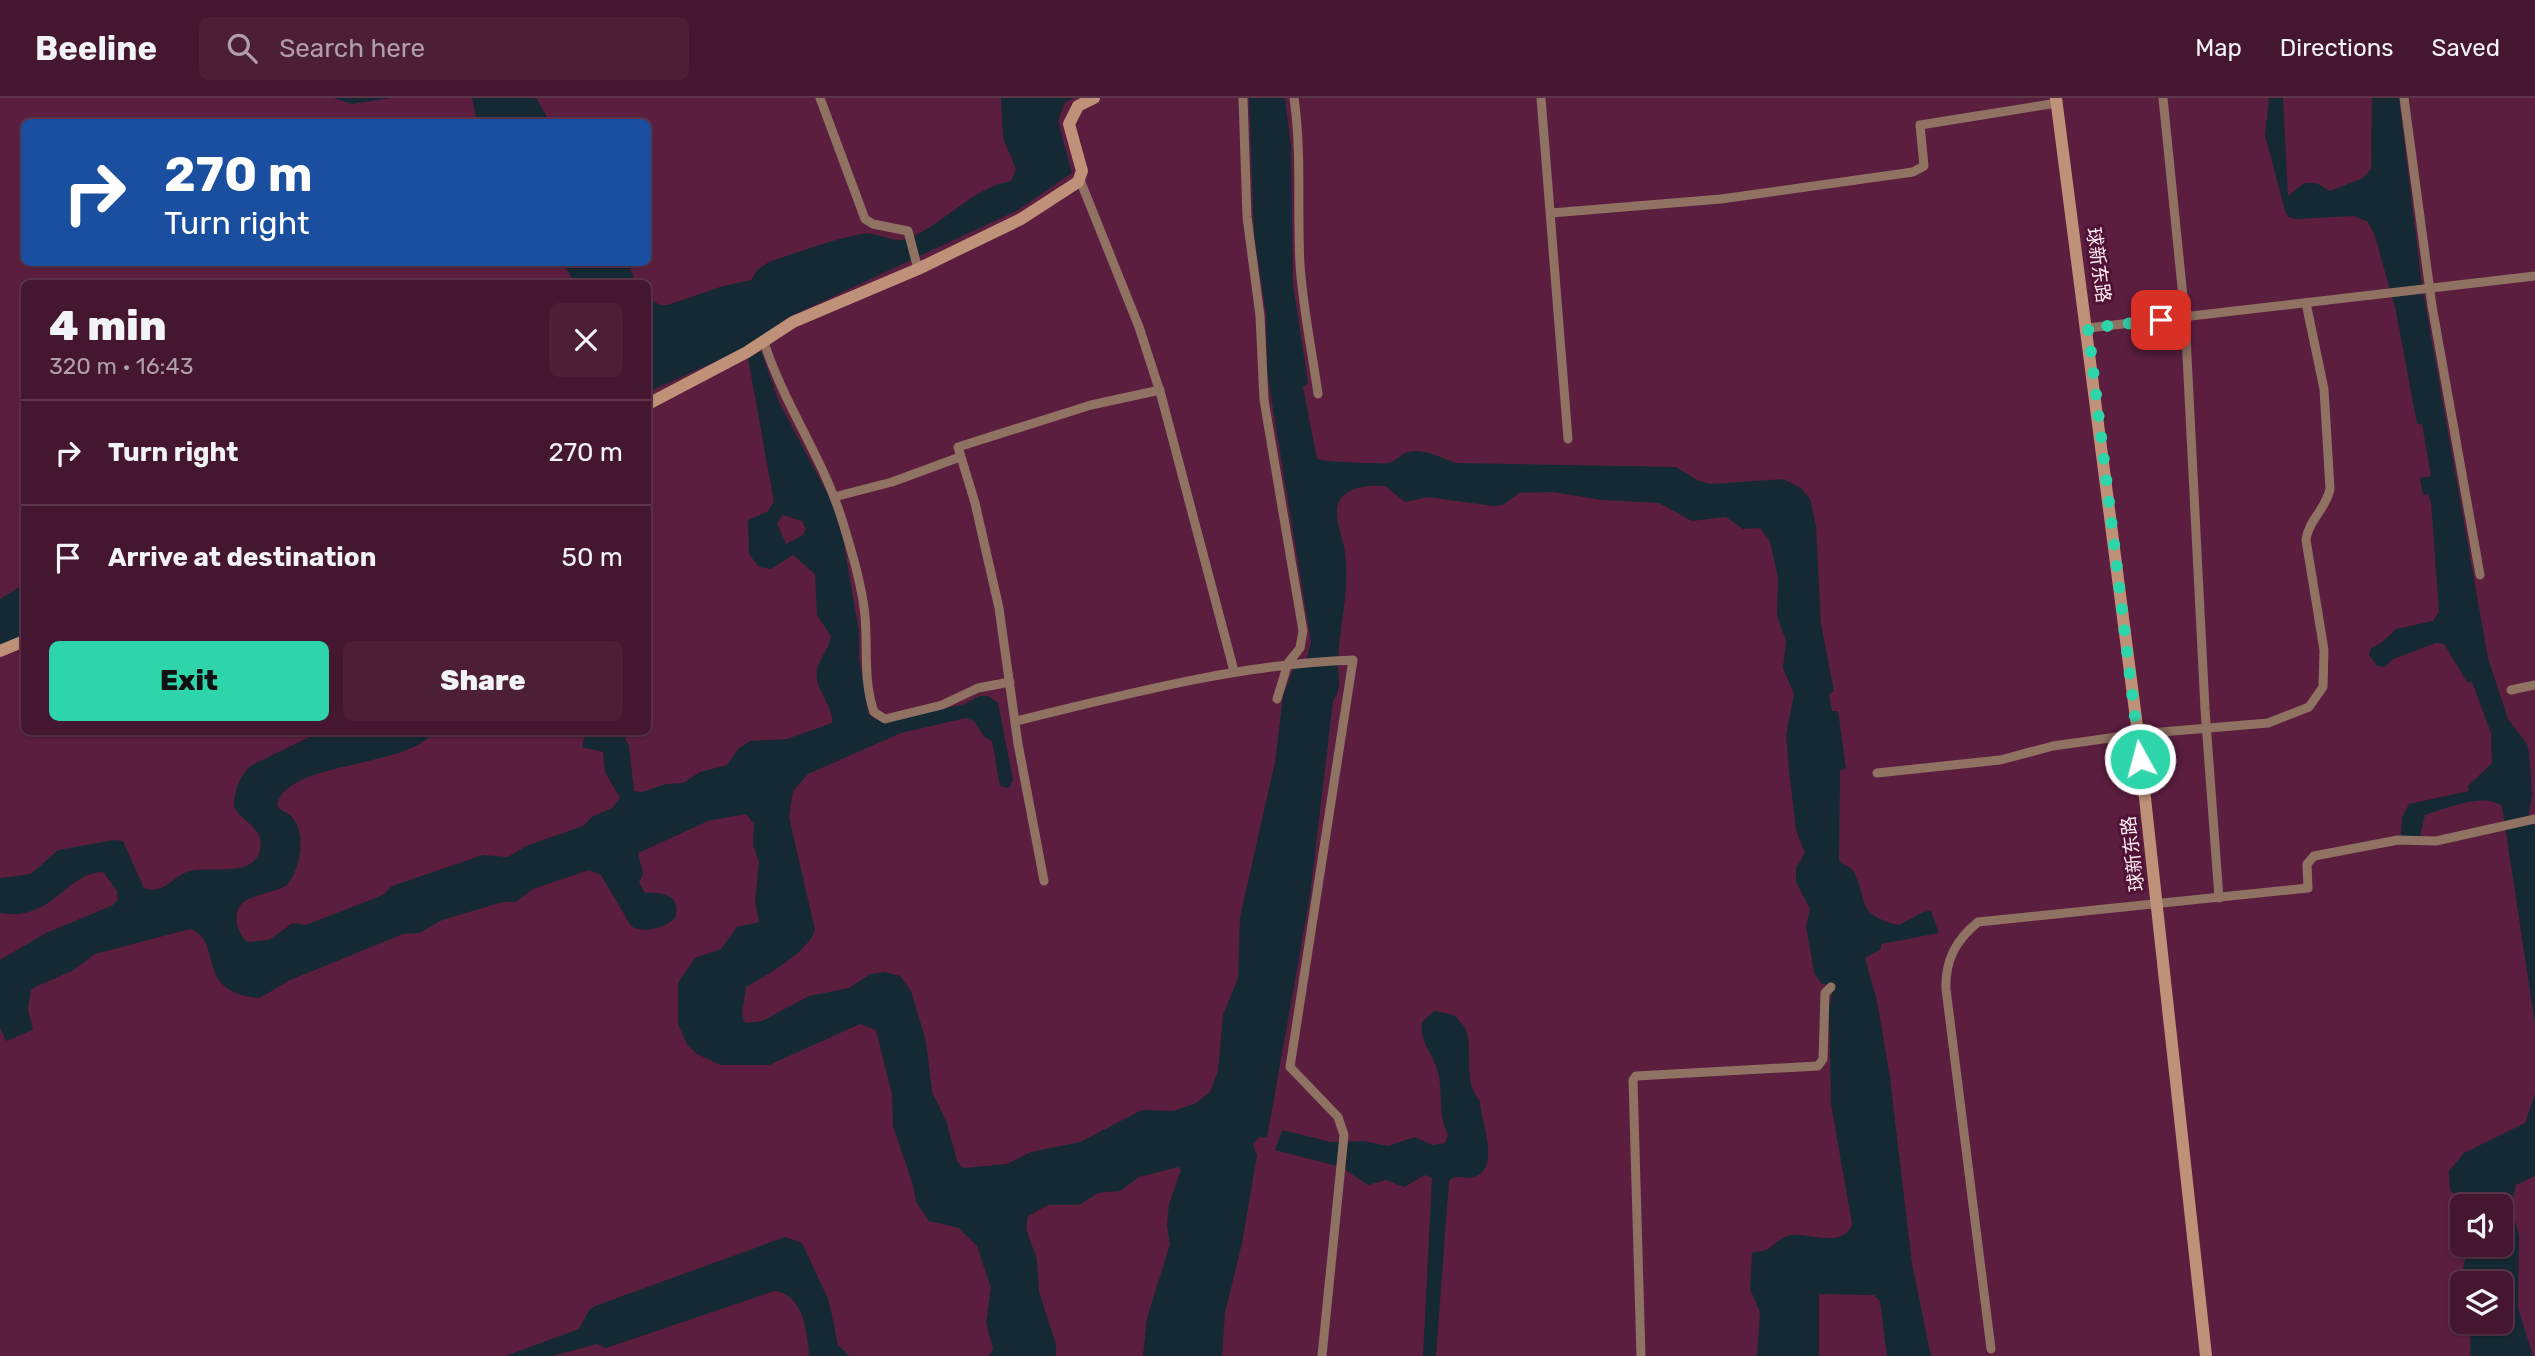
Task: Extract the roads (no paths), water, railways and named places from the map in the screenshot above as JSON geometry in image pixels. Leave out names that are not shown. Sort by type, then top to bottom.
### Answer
[{"type":"street","points":[[820,98],[866,219],[873,224],[908,231],[917,267]]},
{"type":"street","points":[[1094,98],[1078,106],[1069,124],[1082,171],[1080,180],[1139,327],[1160,390],[1234,671]]},
{"type":"street","points":[[1243,98],[1247,217],[1261,316],[1264,400],[1303,632],[1300,648],[1288,663],[1277,699]]},
{"type":"street","points":[[1294,98],[1300,165],[1301,283],[1318,394]]},
{"type":"street","points":[[1541,98],[1568,439]]},
{"type":"street","points":[[2163,98],[2185,317],[2207,730],[2219,898]]},
{"type":"street","points":[[2404,98],[2428,289],[2458,466],[2480,575]]},
{"type":"street","points":[[1550,214],[1721,199],[1913,172],[1924,166],[1920,125],[2057,101]]},
{"type":"street","name":"球新东路","points":[[2057,101],[2138,734],[2206,1356]]},
{"type":"street","points":[[651,402],[764,342],[793,322],[1021,219],[1080,180]]},
{"type":"street","points":[[2088,328],[2535,276]]},
{"type":"street","points":[[1877,773],[2000,760],[2053,746],[2138,734],[2207,730],[2280,720],[2309,707],[2323,687],[2324,650],[2306,540],[2308,528],[2325,505],[2330,489],[2324,389],[2306,303]]},
{"type":"street","points":[[764,342],[787,403],[813,450],[834,497],[862,598],[867,681],[876,715],[885,719],[942,705],[972,690],[1010,682]]},
{"type":"street","points":[[1044,881],[988,556],[958,447],[1091,405],[1160,390]]},
{"type":"street","points":[[834,497],[892,482],[960,457]]},
{"type":"street","points":[[0,651],[21,641]]},
{"type":"street","points":[[1016,722],[1234,671],[1288,663],[1353,660],[1290,1067],[1338,1117],[1343,1128],[1344,1143],[1322,1356]]},
{"type":"street","points":[[2511,690],[2535,685]]},
{"type":"street","points":[[1991,1349],[1946,989],[1952,953],[1961,937],[1979,922],[2308,888],[2307,864],[2315,856],[2398,840],[2435,841],[2533,819]]},
{"type":"street","points":[[1641,1356],[1633,1080],[1636,1076],[1818,1066],[1823,1059],[1825,993],[1831,987]]},
{"type":"water","points":[[333,98],[391,98],[352,104]]},
{"type":"water","points":[[472,98],[536,98],[548,119],[476,119]]},
{"type":"water","points":[[1001,98],[1074,98],[1065,102],[1058,121],[1072,173],[1018,210],[787,318],[752,345],[651,391],[651,300],[660,305],[668,305],[720,287],[751,280],[758,269],[769,262],[862,234],[897,240],[909,238],[935,224],[971,198],[1011,181],[1016,169],[1003,138]]},
{"type":"water","points":[[1249,98],[1285,98],[1291,146],[1293,284],[1308,383],[1303,387],[1317,459],[1389,463],[1407,452],[1420,451],[1456,463],[1676,467],[1699,481],[1712,484],[1783,479],[1801,488],[1810,499],[1816,526],[1821,624],[1834,691],[1829,694],[1832,711],[1838,711],[1846,768],[1840,771],[1839,860],[1853,871],[1870,913],[1899,925],[1923,912],[1931,911],[1939,933],[1881,944],[1881,949],[1865,958],[1877,1001],[1890,1078],[1912,1264],[1931,1356],[1887,1356],[1880,1301],[1874,1295],[1819,1294],[1819,1356],[1757,1356],[1760,1312],[1750,1289],[1752,1253],[1766,1250],[1791,1235],[1825,1238],[1841,1236],[1848,1232],[1852,1224],[1831,1104],[1829,1008],[1834,985],[1822,984],[1814,973],[1806,926],[1810,909],[1796,882],[1796,868],[1805,853],[1796,830],[1786,735],[1794,694],[1783,668],[1786,641],[1777,616],[1778,577],[1770,542],[1760,528],[1743,529],[1726,517],[1692,521],[1659,503],[1603,500],[1552,492],[1519,493],[1503,505],[1493,506],[1428,497],[1405,502],[1385,486],[1365,486],[1352,490],[1341,498],[1337,516],[1345,552],[1346,594],[1338,660],[1339,686],[1333,701],[1310,896],[1267,1138],[1259,1137],[1253,1144],[1257,1156],[1242,1243],[1225,1313],[1222,1356],[1143,1356],[1147,1318],[1170,1244],[1167,1226],[1169,1204],[1181,1170],[1179,1167],[1139,1177],[1120,1191],[1098,1193],[1079,1205],[1048,1205],[1028,1216],[1026,1229],[1037,1259],[1039,1292],[1056,1344],[1056,1356],[989,1356],[993,1349],[986,1323],[991,1288],[977,1246],[959,1228],[929,1221],[916,1202],[893,1126],[892,1094],[876,1030],[860,1024],[769,1065],[721,1065],[697,1054],[687,1044],[678,1024],[678,983],[695,958],[721,949],[737,927],[759,922],[755,902],[759,862],[753,845],[754,824],[746,814],[708,821],[638,853],[643,874],[639,882],[645,893],[664,894],[676,904],[675,918],[660,927],[642,930],[631,926],[601,875],[589,870],[533,889],[516,902],[503,902],[442,920],[419,933],[403,934],[288,981],[260,998],[239,994],[225,987],[217,977],[206,944],[200,935],[190,929],[95,954],[72,971],[35,987],[31,990],[28,1010],[33,1030],[6,1041],[0,1028],[0,960],[46,933],[113,905],[118,899],[117,891],[103,872],[78,880],[33,911],[0,913],[0,878],[31,874],[58,850],[114,840],[123,841],[144,888],[151,890],[162,888],[187,872],[248,865],[256,859],[261,842],[256,830],[234,806],[241,779],[250,766],[314,735],[430,735],[420,744],[399,753],[324,772],[285,790],[277,805],[296,822],[300,840],[298,860],[287,885],[253,897],[240,906],[237,923],[248,942],[269,940],[293,923],[306,925],[383,895],[392,886],[483,855],[508,857],[526,846],[583,826],[592,817],[612,808],[620,798],[605,772],[603,752],[582,747],[585,735],[623,735],[629,745],[634,791],[642,792],[666,784],[683,783],[700,772],[727,765],[739,748],[750,741],[787,739],[832,723],[831,713],[817,680],[818,668],[831,636],[817,615],[815,574],[793,555],[771,569],[759,567],[749,554],[748,520],[767,512],[774,502],[748,358],[761,351],[779,402],[832,502],[843,539],[859,631],[859,657],[868,713],[875,719],[887,720],[965,704],[979,696],[988,696],[998,703],[1013,780],[1009,788],[1000,786],[992,741],[984,737],[974,721],[966,718],[901,733],[808,774],[793,791],[789,817],[815,930],[796,955],[746,987],[742,1014],[745,1023],[762,1021],[809,996],[849,988],[870,974],[884,972],[900,976],[911,991],[926,1041],[932,1092],[947,1123],[957,1161],[963,1168],[1007,1164],[1031,1152],[1080,1142],[1142,1110],[1173,1111],[1196,1103],[1210,1092],[1218,1071],[1223,1015],[1238,978],[1240,917],[1275,762],[1283,696],[1294,667],[1305,666],[1311,642],[1267,372],[1266,314],[1254,235]],"holes":[[[783,515],[802,521],[806,529],[803,535],[786,544],[777,523]]]},
{"type":"water","points":[[2269,98],[2283,98],[2288,196],[2304,183],[2316,183],[2330,191],[2363,178],[2371,169],[2372,98],[2399,98],[2422,285],[2488,658],[2508,719],[2527,744],[2529,752],[2532,794],[2528,820],[2535,826],[2535,1024],[2502,806],[2494,802],[2475,801],[2454,806],[2425,815],[2420,836],[2401,836],[2402,817],[2409,804],[2469,791],[2468,786],[2492,763],[2491,733],[2472,682],[2467,682],[2444,644],[2436,643],[2393,659],[2385,667],[2377,666],[2369,655],[2371,648],[2396,629],[2433,621],[2439,612],[2431,501],[2428,494],[2423,495],[2420,478],[2431,476],[2422,424],[2417,424],[2396,311],[2375,236],[2368,222],[2354,216],[2296,219],[2289,217],[2285,211],[2265,135]]},
{"type":"water","points":[[565,266],[629,266],[635,280],[573,280]]},
{"type":"water","points":[[21,586],[21,638],[0,646],[0,599]]},
{"type":"water","points":[[1434,1011],[1454,1015],[1465,1028],[1471,1084],[1480,1101],[1488,1154],[1487,1164],[1482,1172],[1471,1178],[1455,1177],[1449,1181],[1436,1356],[1423,1356],[1432,1178],[1425,1175],[1404,1187],[1386,1180],[1368,1185],[1341,1167],[1275,1150],[1282,1130],[1331,1142],[1364,1141],[1388,1146],[1414,1137],[1433,1145],[1445,1143],[1448,1135],[1443,1119],[1439,1078],[1422,1029],[1422,1022]]},
{"type":"water","points":[[2535,1094],[2535,1176],[2516,1185],[2513,1197],[2513,1194],[2454,1194],[2450,1190],[2449,1171],[2464,1153],[2525,1123]]},
{"type":"water","points":[[2513,1213],[2519,1236],[2518,1308],[2533,1356],[2470,1356],[2471,1334],[2513,1334],[2513,1271],[2462,1271],[2465,1257],[2513,1257]]},
{"type":"water","points":[[785,1237],[802,1243],[829,1301],[838,1345],[849,1356],[809,1356],[805,1326],[798,1306],[784,1293],[774,1291],[606,1348],[597,1344],[552,1356],[505,1356],[579,1329],[589,1310],[595,1306]]}]
